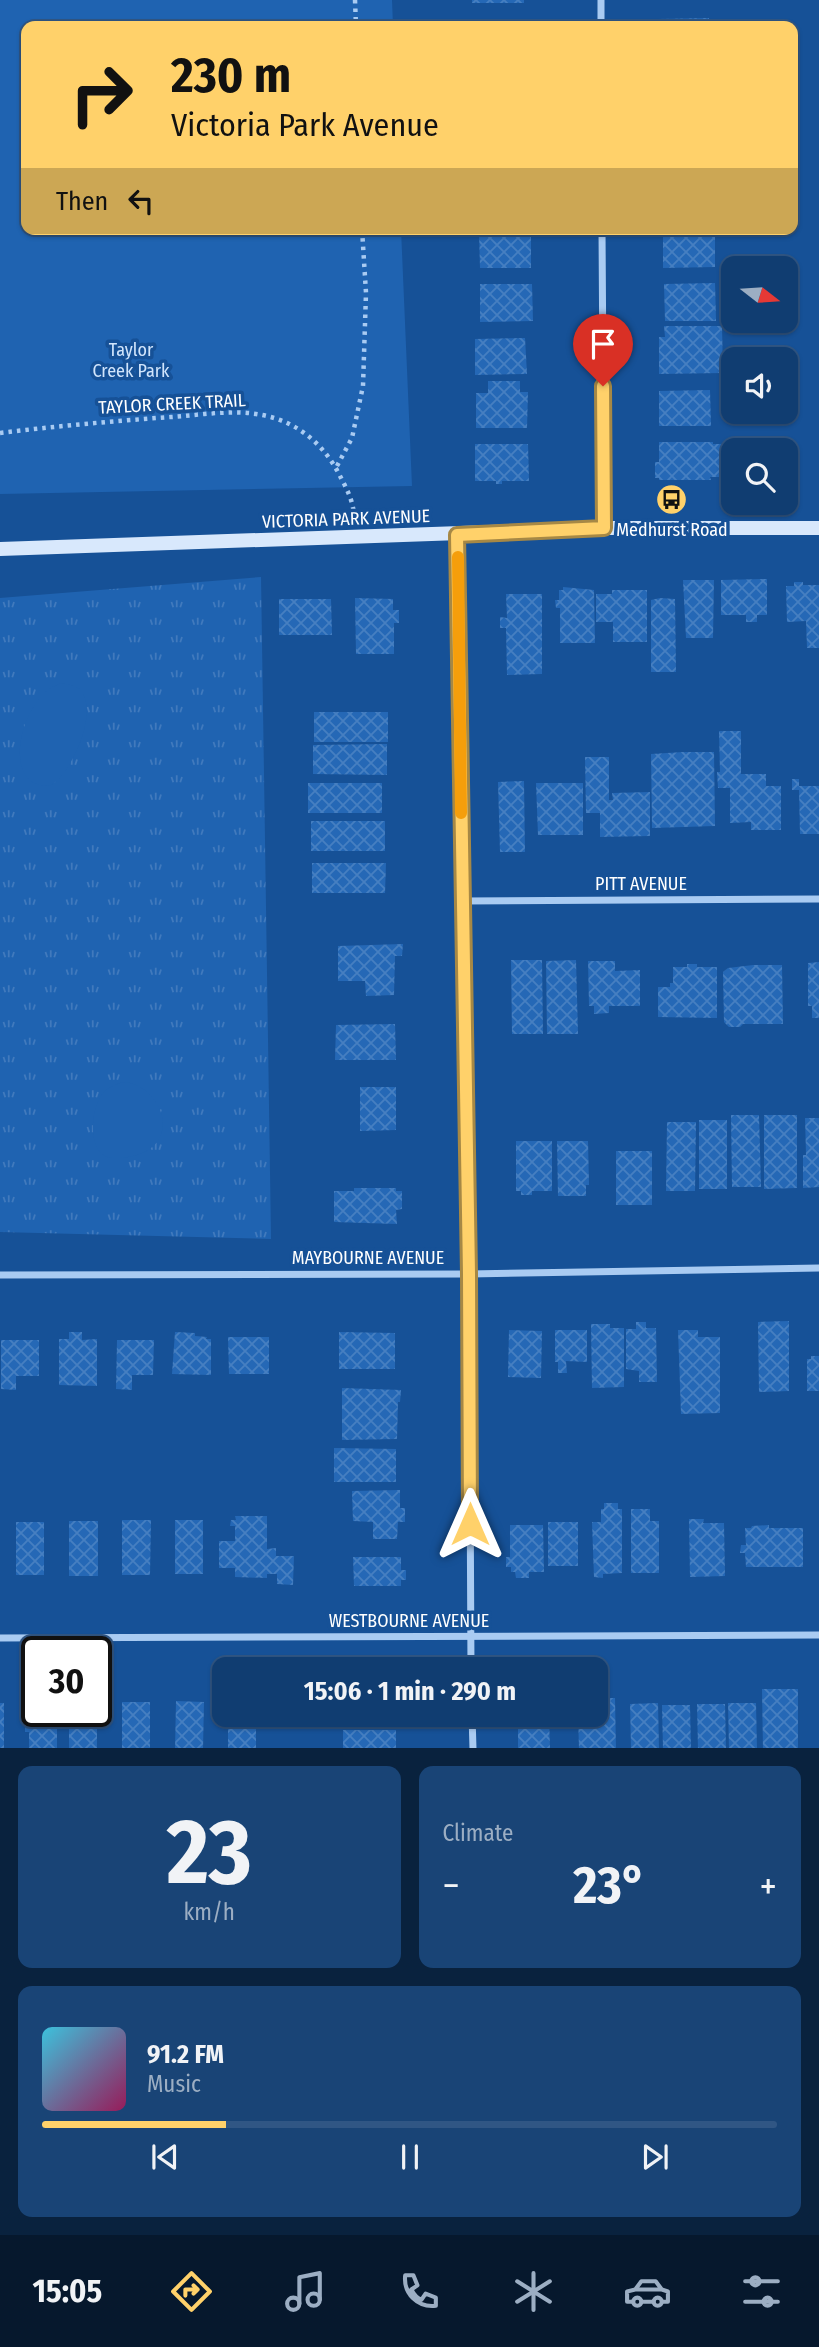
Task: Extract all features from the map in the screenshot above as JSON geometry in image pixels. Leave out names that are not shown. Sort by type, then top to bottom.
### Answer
[{"type":"main road","name":"VICTORIA PARK AVENUE","points":[[0,549],[604,528],[819,528]]},
{"type":"street","points":[[601,0],[601,21]]},
{"type":"street","points":[[602,235],[604,528]]},
{"type":"street","points":[[457,535],[469,1274],[471,1657]]},
{"type":"street","name":"PITT AVENUE","points":[[462,901],[819,899]]},
{"type":"street","name":"MAYBOURNE AVENUE","points":[[0,1275],[469,1274],[819,1268]]},
{"type":"street","name":"WESTBOURNE AVENUE","points":[[0,1638],[819,1635]]},
{"type":"street","points":[[472,1727],[473,1748]]},
{"type":"path","points":[[355,0],[356,21]]},
{"type":"path","points":[[336,467],[352,438],[363,386],[366,293],[362,235]]},
{"type":"path","name":"TAYLOR CREEK TRAIL","points":[[0,433],[79,423],[234,412],[263,415],[298,428],[324,449],[336,467],[354,506],[354,537]]},
{"type":"green space","name":"Taylor Creek Park","points":[[0,0],[392,0],[393,21],[21,21],[21,235],[401,235],[412,486],[0,494]]},
{"type":"green space","points":[[261,577],[271,1239],[0,1232],[0,598]]},
{"type":"green space","points":[[59,684],[75,687],[84,696],[87,711],[85,728],[79,746],[61,776],[51,785],[35,783],[25,774],[20,760],[20,743],[33,707],[45,693]]},
{"type":"green space","points":[[123,1082],[137,1086],[149,1094],[158,1105],[162,1132],[156,1144],[142,1153],[111,1158],[101,1153],[94,1140],[94,1114],[104,1092]]},
{"type":"building","points":[[472,0],[524,0],[524,3],[472,3]]},
{"type":"building","points":[[709,18],[709,21],[658,21]]},
{"type":"building","points":[[530,20],[530,21],[478,21]]},
{"type":"building","points":[[479,235],[531,235],[531,268],[480,268]]},
{"type":"building","points":[[663,235],[715,235],[715,267],[663,268]]},
{"type":"building","points":[[715,283],[716,321],[665,321],[664,284]]},
{"type":"building","points":[[480,284],[532,284],[533,321],[480,322]]},
{"type":"building","points":[[664,326],[721,326],[721,373],[659,374],[659,337],[665,337]]},
{"type":"building","points":[[525,338],[527,374],[475,375],[475,339]]},
{"type":"building","points":[[488,381],[520,381],[520,392],[528,392],[527,428],[476,428],[476,393],[488,393]]},
{"type":"building","points":[[710,390],[711,426],[659,426],[659,391]]},
{"type":"building","points":[[659,442],[721,444],[721,477],[710,477],[711,480],[659,480],[655,478],[655,462],[659,462]]},
{"type":"building","points":[[475,444],[528,444],[529,481],[502,481],[502,484],[496,484],[496,481],[475,481]]},
{"type":"building","points":[[767,579],[767,615],[757,615],[757,622],[746,622],[746,615],[721,615],[721,580]]},
{"type":"building","points":[[683,580],[714,580],[713,638],[686,638]]},
{"type":"building","points":[[794,582],[819,585],[819,648],[807,648],[806,621],[787,622],[786,586],[794,586]]},
{"type":"building","points":[[563,587],[594,590],[595,643],[560,643],[560,608],[556,608],[555,600],[559,600],[559,590],[563,590]]},
{"type":"building","points":[[612,590],[647,590],[647,642],[613,642],[613,622],[596,622],[596,594],[612,594]]},
{"type":"building","points":[[506,594],[542,594],[542,674],[507,675],[506,628],[500,628],[500,617],[507,618]]},
{"type":"building","points":[[355,598],[393,599],[393,610],[399,610],[399,623],[394,623],[394,654],[356,654]]},
{"type":"building","points":[[279,599],[331,599],[332,635],[279,635]]},
{"type":"building","points":[[675,599],[676,672],[651,672],[651,600]]},
{"type":"building","points":[[314,712],[388,712],[388,742],[314,742]]},
{"type":"building","points":[[719,731],[741,731],[741,774],[766,774],[766,786],[781,786],[781,830],[751,830],[751,822],[730,823],[730,788],[718,788]]},
{"type":"building","points":[[387,744],[387,775],[313,774],[313,745]]},
{"type":"building","points":[[714,752],[715,826],[652,828],[651,754]]},
{"type":"building","points":[[585,757],[609,757],[609,800],[613,800],[612,793],[650,792],[650,836],[600,837],[600,813],[586,813]]},
{"type":"building","points":[[792,779],[799,779],[799,786],[819,786],[819,834],[800,834],[799,790],[792,790]]},
{"type":"building","points":[[524,781],[525,852],[500,852],[498,782]]},
{"type":"building","points":[[308,783],[382,783],[382,813],[308,813]]},
{"type":"building","points":[[536,783],[583,783],[583,835],[538,835]]},
{"type":"building","points":[[311,821],[385,821],[385,851],[311,851]]},
{"type":"building","points":[[312,863],[386,863],[385,893],[312,893]]},
{"type":"building","points":[[403,944],[402,956],[395,956],[394,995],[366,996],[365,981],[338,981],[338,946]]},
{"type":"building","points":[[511,960],[542,960],[543,1034],[512,1034]]},
{"type":"building","points":[[576,960],[578,1034],[547,1034],[546,961]]},
{"type":"building","points":[[588,961],[615,961],[615,971],[640,970],[640,1006],[609,1006],[609,1013],[594,1014],[594,1006],[589,1006]]},
{"type":"building","points":[[819,962],[819,1018],[812,1018],[812,1006],[808,1006],[808,963]]},
{"type":"building","points":[[687,964],[717,967],[717,1018],[658,1017],[658,987],[670,987],[670,983],[673,983],[673,967],[687,967]]},
{"type":"building","points":[[782,965],[783,1024],[743,1024],[740,1027],[729,1027],[724,1022],[723,972],[728,968]]},
{"type":"building","points":[[395,1024],[396,1060],[335,1060],[336,1025]]},
{"type":"building","points":[[360,1087],[396,1087],[396,1130],[360,1131]]},
{"type":"building","points":[[731,1115],[759,1115],[761,1187],[732,1187]]},
{"type":"building","points":[[764,1115],[797,1115],[797,1188],[764,1189]]},
{"type":"building","points":[[805,1118],[819,1118],[819,1187],[803,1188]]},
{"type":"building","points":[[699,1120],[727,1120],[727,1189],[699,1189]]},
{"type":"building","points":[[667,1122],[696,1122],[695,1191],[666,1191]]},
{"type":"building","points":[[516,1141],[552,1141],[552,1191],[532,1191],[532,1195],[521,1195],[521,1191],[516,1191]]},
{"type":"building","points":[[557,1141],[588,1141],[589,1185],[586,1185],[586,1196],[558,1196]]},
{"type":"building","points":[[616,1151],[652,1151],[652,1205],[616,1205]]},
{"type":"building","points":[[354,1188],[396,1188],[396,1191],[402,1191],[402,1209],[396,1210],[397,1224],[334,1222],[334,1191],[354,1191]]},
{"type":"building","points":[[789,1321],[789,1391],[759,1392],[758,1322]]},
{"type":"building","points":[[636,1322],[646,1322],[646,1328],[656,1328],[657,1382],[639,1382],[639,1371],[626,1369],[626,1329],[636,1329]]},
{"type":"building","points":[[591,1324],[610,1324],[610,1328],[624,1328],[624,1387],[592,1388]]},
{"type":"building","points":[[509,1330],[542,1331],[541,1378],[508,1377]]},
{"type":"building","points":[[555,1330],[587,1330],[587,1362],[566,1361],[567,1373],[558,1373],[558,1362],[555,1362]]},
{"type":"building","points":[[678,1330],[698,1330],[698,1337],[720,1337],[720,1413],[681,1414]]},
{"type":"building","points":[[69,1332],[82,1332],[82,1340],[97,1339],[97,1386],[59,1385],[59,1339],[69,1339]]},
{"type":"building","points":[[175,1332],[195,1333],[195,1336],[211,1339],[211,1375],[172,1374]]},
{"type":"building","points":[[339,1332],[395,1333],[395,1369],[339,1369]]},
{"type":"building","points":[[228,1337],[269,1337],[269,1374],[229,1374]]},
{"type":"building","points":[[1,1340],[39,1340],[39,1376],[16,1376],[16,1390],[1,1389]]},
{"type":"building","points":[[117,1340],[154,1340],[153,1375],[132,1375],[132,1390],[116,1389]]},
{"type":"building","points":[[811,1356],[819,1356],[819,1391],[807,1391],[807,1359],[811,1359]]},
{"type":"building","points":[[342,1388],[401,1390],[397,1439],[342,1440]]},
{"type":"building","points":[[334,1448],[396,1449],[396,1482],[334,1482]]},
{"type":"building","points":[[400,1490],[400,1508],[405,1508],[405,1522],[398,1522],[397,1539],[373,1539],[373,1522],[353,1521],[352,1491]]},
{"type":"building","points":[[604,1503],[618,1503],[618,1509],[622,1509],[622,1573],[603,1574],[603,1578],[594,1577],[592,1522],[601,1522]]},
{"type":"building","points":[[631,1509],[650,1509],[650,1521],[659,1521],[659,1573],[631,1573]]},
{"type":"building","points":[[235,1516],[267,1516],[267,1549],[276,1548],[276,1556],[294,1556],[293,1585],[277,1584],[277,1574],[267,1574],[267,1578],[235,1577],[235,1568],[219,1568],[219,1541],[235,1541],[235,1526],[230,1526],[231,1520],[236,1520]]},
{"type":"building","points":[[689,1519],[704,1519],[703,1523],[724,1523],[725,1576],[690,1577]]},
{"type":"building","points":[[122,1520],[151,1520],[150,1575],[122,1575]]},
{"type":"building","points":[[175,1520],[203,1520],[203,1574],[175,1574]]},
{"type":"building","points":[[69,1521],[98,1521],[98,1576],[69,1576]]},
{"type":"building","points":[[16,1522],[44,1522],[44,1575],[16,1575]]},
{"type":"building","points":[[548,1522],[578,1522],[578,1566],[548,1566]]},
{"type":"building","points":[[510,1525],[543,1525],[544,1572],[529,1572],[529,1578],[516,1578],[511,1567],[506,1567],[506,1557],[510,1557]]},
{"type":"building","points":[[769,1525],[769,1528],[803,1528],[803,1567],[746,1567],[745,1553],[740,1553],[741,1545],[746,1545],[745,1528]]},
{"type":"building","points":[[353,1557],[401,1557],[401,1570],[406,1570],[406,1580],[401,1580],[401,1586],[354,1586]]},
{"type":"building","points":[[762,1689],[798,1689],[798,1748],[763,1748]]},
{"type":"building","points":[[608,1698],[615,1698],[616,1748],[579,1748],[578,1727],[608,1727]]},
{"type":"building","points":[[176,1701],[204,1702],[203,1748],[175,1748]]},
{"type":"building","points":[[122,1702],[150,1702],[150,1748],[122,1748]]},
{"type":"building","points":[[0,1703],[4,1703],[4,1748],[0,1748]]},
{"type":"building","points":[[658,1703],[659,1748],[631,1748],[630,1704]]},
{"type":"building","points":[[728,1703],[756,1703],[757,1748],[729,1748]]},
{"type":"building","points":[[697,1704],[725,1704],[726,1748],[698,1748]]},
{"type":"building","points":[[662,1705],[690,1705],[691,1748],[663,1748]]},
{"type":"building","points":[[25,1727],[57,1727],[57,1748],[29,1748],[29,1732],[25,1732]]},
{"type":"building","points":[[69,1727],[97,1727],[97,1748],[69,1748]]},
{"type":"building","points":[[228,1727],[256,1727],[256,1748],[228,1748]]},
{"type":"building","points":[[518,1727],[549,1727],[550,1748],[518,1748]]},
{"type":"building","points":[[343,1730],[396,1730],[396,1748],[343,1748]]},
{"type":"slow traffic","points":[[458,557],[461,813]]},
{"type":"place","name":"Medhurst Road","points":[[672,500]]},
{"type":"route","points":[[470,1524],[469,1274],[457,535],[604,528],[603,386]]}]
